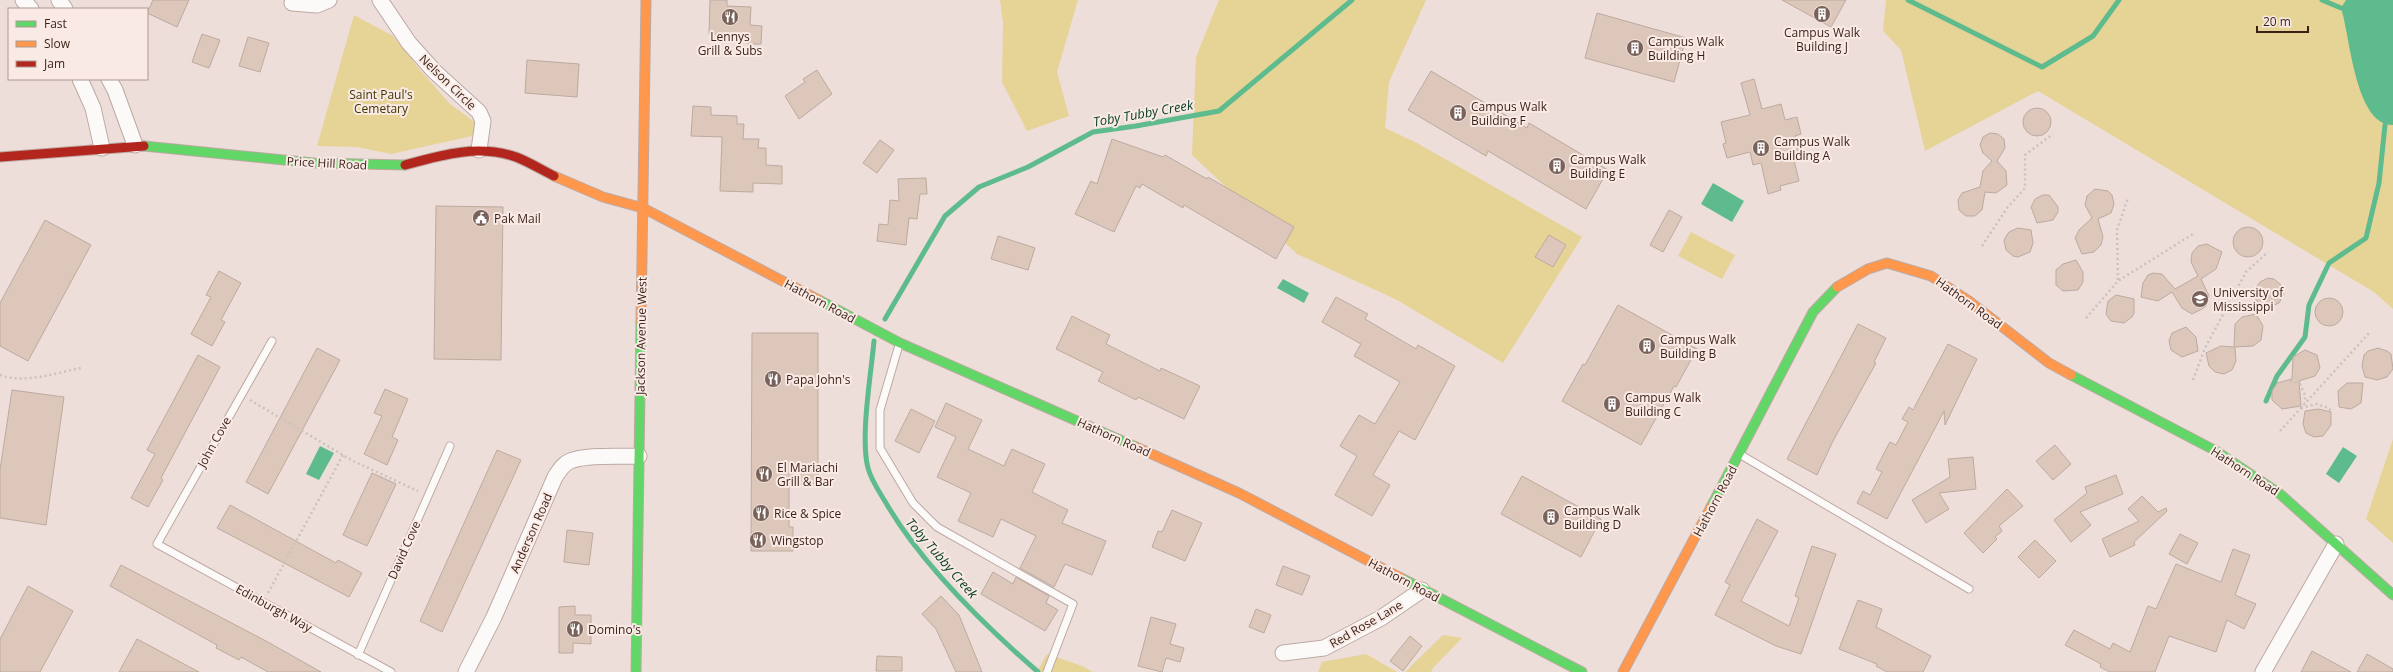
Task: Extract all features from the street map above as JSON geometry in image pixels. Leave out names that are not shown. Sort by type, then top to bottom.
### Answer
[{"type":"street","points":[[23,0],[30,8]]},
{"type":"street","points":[[292,3],[317,5],[329,0]]},
{"type":"street","name":"Nelson Circle","points":[[380,0],[414,48],[434,71],[479,112],[483,122],[479,150]]},
{"type":"street","name":"Jackson Avenue West","points":[[636,672],[646,0]]},
{"type":"street","points":[[80,80],[93,108],[102,148]]},
{"type":"street","points":[[110,80],[115,90],[135,145]]},
{"type":"street","name":"Price Hill Road","points":[[0,157],[135,145],[314,163],[404,165],[448,153],[479,150],[514,157],[573,185],[603,197],[643,208]]},
{"type":"street","name":"Hathorn Road","points":[[643,208],[900,343],[1239,492],[1422,590],[1582,672]]},
{"type":"street","name":"Hathorn Road","points":[[1623,672],[1813,312],[1839,284],[1868,269],[1887,264],[1900,265],[1931,276],[1968,301],[2049,363],[2216,451],[2280,494],[2393,595]]},
{"type":"street","name":"Anderson Road","points":[[466,672],[494,617],[555,477],[561,468],[568,462],[579,458],[639,456]]},
{"type":"street","points":[[2263,672],[2336,544]]},
{"type":"street","name":"Red Rose Lane","points":[[1283,653],[1324,648],[1381,618],[1422,590]]},
{"type":"lane","name":"John Cove","points":[[157,544],[272,341]]},
{"type":"lane","points":[[900,343],[880,410],[880,448],[913,503],[937,527],[1073,604],[1047,672]]},
{"type":"lane","name":"David Cove","points":[[358,655],[450,446]]},
{"type":"lane","points":[[1739,454],[1969,589]]},
{"type":"lane","name":"Edinburgh Way","points":[[157,544],[391,672]]},
{"type":"path","points":[[1982,246],[2007,208],[2025,188],[2025,155],[2053,134]]},
{"type":"path","points":[[2118,281],[2117,230],[2128,198]]},
{"type":"path","points":[[2086,318],[2118,281],[2193,234]]},
{"type":"path","points":[[2193,380],[2205,348],[2246,272],[2268,252]]},
{"type":"path","points":[[2280,432],[2370,332]]},
{"type":"path","points":[[0,375],[9,378],[36,378],[81,368]]},
{"type":"path","points":[[2290,381],[2300,384],[2305,395],[2305,404]]},
{"type":"path","points":[[241,395],[343,455],[428,495]]},
{"type":"path","points":[[2301,408],[2317,404],[2329,408],[2331,412]]},
{"type":"path","points":[[263,602],[343,455]]},
{"type":"green space","points":[[1000,0],[1078,0],[1057,72],[1069,116],[1027,131],[1002,82],[1003,23]]},
{"type":"green space","points":[[1219,0],[1426,0],[1389,82],[1385,128],[1417,143],[1582,237],[1503,363],[1397,300],[1297,254],[1192,155],[1196,57]]},
{"type":"green space","points":[[1886,0],[2393,0],[2393,309],[2374,292],[2038,91],[1925,151],[1901,50],[1883,31]]},
{"type":"green space","name":"Saint Paul's Cemetary","points":[[354,15],[393,36],[450,104],[476,123],[472,136],[391,154],[357,147],[317,146]]},
{"type":"green space","points":[[1691,232],[1735,255],[1722,279],[1678,256]]},
{"type":"green space","points":[[2393,439],[2393,543],[2366,519]]},
{"type":"green space","points":[[1443,635],[1462,638],[1433,668],[1431,672],[1405,672]]},
{"type":"green space","points":[[1047,654],[1082,666],[1093,672],[1037,672]]},
{"type":"green space","points":[[1366,654],[1397,672],[1318,672],[1322,662]]},
{"type":"shaded area","points":[[2346,0],[2393,0],[2393,125],[2380,121],[2370,111],[2362,96],[2351,57],[2341,8]]},
{"type":"shaded area","points":[[1713,183],[1744,201],[1732,222],[1701,204]]},
{"type":"shaded area","points":[[1283,279],[1309,293],[1304,303],[1277,288]]},
{"type":"shaded area","points":[[320,446],[334,453],[319,480],[306,474]]},
{"type":"shaded area","points":[[2343,447],[2357,456],[2339,483],[2326,474]]},
{"type":"building","points":[[153,0],[189,0],[177,27],[148,13]]},
{"type":"building","name":"Lennys Grill & Subs","points":[[710,0],[727,0],[727,6],[751,7],[750,25],[762,26],[761,44],[748,44],[748,35],[709,34]]},
{"type":"building","name":"Campus Walk Building J","points":[[1782,0],[1846,0],[1831,27]]},
{"type":"building","name":"Campus Walk Building H","points":[[1597,13],[1686,38],[1674,82],[1585,58]]},
{"type":"building","points":[[202,34],[220,40],[209,68],[192,62]]},
{"type":"building","points":[[248,37],[269,43],[260,72],[239,66]]},
{"type":"building","points":[[527,60],[579,64],[577,97],[525,93]]},
{"type":"building","points":[[817,70],[832,94],[799,119],[785,96],[805,82],[803,79]]},
{"type":"building","points":[[1431,71],[1527,128],[1529,123],[1608,170],[1586,209],[1488,151],[1486,156],[1408,110]]},
{"type":"building","name":"Campus Walk Building A","points":[[1754,79],[1762,109],[1781,104],[1785,120],[1797,117],[1801,134],[1795,136],[1799,154],[1793,156],[1799,181],[1780,186],[1781,190],[1768,194],[1761,163],[1753,165],[1750,152],[1727,158],[1723,144],[1726,143],[1721,122],[1750,115],[1741,83]]},
{"type":"building","points":[[693,106],[711,107],[711,115],[737,116],[737,124],[744,124],[743,139],[759,139],[758,148],[766,148],[766,165],[782,166],[782,184],[753,183],[753,192],[720,191],[722,137],[691,136]]},
{"type":"building","points":[[2037,108],[2047,112],[2051,122],[2047,132],[2037,136],[2027,132],[2023,122],[2027,112]]},
{"type":"building","points":[[1990,133],[1998,134],[2004,139],[2005,148],[1997,161],[2006,171],[2007,185],[1996,193],[1985,192],[1982,210],[1975,216],[1966,216],[1959,210],[1958,200],[1962,193],[1980,187],[1983,171],[1992,161],[1983,153],[1980,145],[1983,137]]},
{"type":"building","points":[[1112,139],[1163,157],[1165,155],[1207,179],[1208,177],[1294,227],[1276,259],[1184,205],[1183,208],[1142,184],[1140,188],[1136,186],[1114,232],[1075,214],[1091,181],[1097,184]]},
{"type":"building","points":[[880,140],[894,150],[877,173],[863,163]]},
{"type":"building","points":[[926,178],[927,194],[920,194],[917,219],[909,218],[906,245],[877,241],[879,224],[888,225],[890,200],[899,201],[898,179]]},
{"type":"building","points":[[2095,189],[2108,191],[2112,195],[2114,204],[2111,213],[2098,219],[2103,237],[2101,245],[2094,252],[2082,254],[2075,238],[2079,230],[2092,218],[2085,205],[2087,196]]},
{"type":"building","points":[[2043,195],[2049,195],[2058,207],[2058,212],[2053,220],[2037,223],[2031,207],[2035,199]]},
{"type":"building","points":[[436,206],[503,207],[501,360],[434,359]]},
{"type":"building","points":[[1669,210],[1682,217],[1663,252],[1650,245]]},
{"type":"building","points":[[45,220],[91,245],[28,361],[0,346],[0,303]]},
{"type":"building","points":[[2248,227],[2259,231],[2263,242],[2259,253],[2248,257],[2237,253],[2233,242],[2237,231]]},
{"type":"building","points":[[2018,228],[2031,230],[2033,243],[2030,252],[2018,257],[2013,256],[2006,250],[2004,240],[2009,232]]},
{"type":"building","points":[[1549,235],[1566,245],[1553,267],[1535,257]]},
{"type":"building","points":[[998,236],[1035,248],[1028,270],[991,259]]},
{"type":"building","points":[[2207,244],[2222,252],[2216,269],[2201,279],[2209,296],[2206,306],[2192,314],[2182,308],[2172,292],[2158,301],[2141,297],[2143,283],[2148,275],[2153,273],[2162,274],[2175,289],[2198,276],[2191,262],[2192,253],[2198,246]]},
{"type":"building","points":[[2076,260],[2083,272],[2083,282],[2078,290],[2063,291],[2056,285],[2056,270],[2063,264]]},
{"type":"building","points":[[219,271],[241,283],[221,320],[225,322],[212,346],[191,334],[211,297],[206,295]]},
{"type":"building","points":[[2268,278],[2274,279],[2281,285],[2284,294],[2279,303],[2263,310],[2255,298],[2255,289],[2260,282]]},
{"type":"building","points":[[2116,295],[2134,299],[2134,313],[2132,317],[2124,323],[2111,321],[2106,314],[2108,301]]},
{"type":"building","points":[[1336,297],[1368,314],[1365,319],[1416,349],[1418,345],[1455,366],[1415,440],[1399,431],[1373,475],[1390,485],[1372,516],[1335,495],[1357,456],[1340,446],[1359,415],[1375,424],[1400,382],[1354,356],[1361,344],[1322,322]]},
{"type":"building","points":[[2329,298],[2339,302],[2343,312],[2339,322],[2329,326],[2319,322],[2315,312],[2319,302]]},
{"type":"building","points":[[1618,305],[1697,349],[1676,387],[1674,386],[1641,445],[1562,401],[1583,364],[1585,365]]},
{"type":"building","points":[[2256,314],[2263,326],[2261,340],[2253,346],[2235,347],[2236,361],[2232,370],[2224,374],[2215,372],[2209,366],[2206,353],[2221,346],[2234,347],[2235,324],[2242,317]]},
{"type":"building","points":[[1072,316],[1110,335],[1106,344],[1160,371],[1161,368],[1200,386],[1184,419],[1138,397],[1136,400],[1098,381],[1103,372],[1056,349]]},
{"type":"building","points":[[1858,324],[1886,338],[1874,362],[1876,363],[1833,441],[1817,475],[1787,459]]},
{"type":"building","points":[[2186,327],[2196,337],[2198,351],[2182,357],[2171,350],[2169,341],[2172,333]]},
{"type":"building","points":[[752,333],[818,333],[818,484],[789,484],[789,527],[793,527],[793,551],[751,551]]},
{"type":"building","points":[[1948,344],[1977,359],[1945,425],[1944,411],[1887,519],[1857,503],[1863,491],[1870,495],[1882,472],[1876,469],[1882,457],[1890,442],[1896,445],[1908,422],[1902,419],[1909,407],[1913,410]]},
{"type":"building","points":[[317,348],[340,360],[268,494],[246,482]]},
{"type":"building","points":[[2378,348],[2391,354],[2393,369],[2387,377],[2377,380],[2365,377],[2362,366],[2364,355],[2368,351]]},
{"type":"building","points":[[2305,350],[2317,355],[2320,368],[2315,376],[2299,381],[2301,406],[2282,409],[2272,400],[2272,391],[2277,383],[2292,379],[2293,357]]},
{"type":"building","points":[[198,355],[220,367],[161,478],[163,480],[148,507],[131,498],[155,454],[147,450]]},
{"type":"building","points":[[2347,383],[2363,383],[2361,403],[2351,409],[2339,407],[2338,391]]},
{"type":"building","points":[[385,389],[408,399],[392,437],[398,440],[387,465],[364,454],[382,416],[374,413]]},
{"type":"building","points":[[12,390],[64,397],[46,525],[0,518],[0,470]]},
{"type":"building","points":[[946,403],[982,420],[968,449],[1004,466],[1012,449],[1045,464],[1032,492],[1068,510],[1062,523],[1106,541],[1092,575],[1065,564],[1054,587],[1020,568],[1036,536],[1001,519],[993,537],[958,521],[971,493],[937,477],[956,437],[935,427]]},
{"type":"building","points":[[911,409],[935,421],[919,453],[895,441]]},
{"type":"building","points":[[2318,409],[2331,412],[2331,425],[2323,436],[2314,437],[2306,433],[2303,424],[2305,411]]},
{"type":"building","points":[[2055,445],[2071,464],[2053,480],[2036,461]]},
{"type":"building","points":[[497,450],[521,460],[442,632],[420,621]]},
{"type":"building","points":[[1973,457],[1976,489],[1939,493],[1949,509],[1926,523],[1912,500],[1950,477],[1948,459]]},
{"type":"building","points":[[372,473],[396,484],[367,546],[343,535]]},
{"type":"building","points":[[2116,475],[2123,494],[2080,512],[2091,525],[2071,542],[2054,520],[2087,493],[2085,487]]},
{"type":"building","name":"Campus Walk Building D","points":[[1522,476],[1601,519],[1581,557],[1501,514]]},
{"type":"building","points":[[2007,489],[2023,506],[1999,526],[2002,531],[1995,537],[1997,539],[1983,553],[1964,533]]},
{"type":"building","points":[[2142,496],[2158,512],[2166,508],[2167,511],[2134,542],[2135,545],[2110,557],[2102,539],[2139,521],[2128,509]]},
{"type":"building","points":[[230,505],[336,563],[338,560],[362,573],[349,597],[217,528]]},
{"type":"building","points":[[1172,510],[1202,523],[1185,561],[1152,547],[1158,531],[1162,532]]},
{"type":"building","points":[[1757,519],[1778,531],[1741,601],[1789,626],[1799,598],[1795,596],[1812,546],[1836,554],[1801,654],[1776,646],[1715,615],[1730,585],[1725,582]]},
{"type":"building","points":[[567,530],[593,533],[589,565],[564,562]]},
{"type":"building","points":[[2180,534],[2198,543],[2187,564],[2169,554]]},
{"type":"building","points":[[2035,540],[2056,561],[2039,578],[2018,557]]},
{"type":"building","points":[[2233,549],[2250,555],[2235,595],[2256,604],[2244,629],[2227,620],[2216,652],[2169,636],[2155,672],[2110,672],[2100,667],[2101,664],[2065,645],[2074,630],[2110,649],[2113,643],[2130,652],[2148,606],[2156,609],[2176,564],[2221,582]]},
{"type":"building","points":[[121,565],[266,641],[321,672],[268,672],[241,657],[239,660],[216,648],[217,645],[110,586]]},
{"type":"building","points":[[1283,566],[1310,576],[1302,595],[1276,585]]},
{"type":"building","points":[[993,572],[1013,584],[1016,577],[1049,596],[1046,603],[1058,610],[1045,631],[981,594]]},
{"type":"building","points":[[28,586],[73,611],[40,672],[0,672],[0,639]]},
{"type":"building","points":[[941,596],[959,615],[982,672],[956,672],[936,629],[922,614]]},
{"type":"building","points":[[1858,600],[1882,609],[1876,627],[1931,656],[1923,672],[1887,672],[1876,666],[1877,664],[1839,649]]},
{"type":"building","name":"Domino's","points":[[575,606],[575,615],[591,615],[591,644],[573,643],[573,653],[559,653],[559,607]]},
{"type":"building","points":[[1256,609],[1271,615],[1264,633],[1249,627]]},
{"type":"building","points":[[1151,617],[1176,624],[1170,644],[1184,648],[1180,662],[1166,658],[1162,672],[1138,666]]},
{"type":"building","points":[[1410,636],[1422,646],[1403,671],[1390,661]]},
{"type":"building","points":[[137,639],[199,672],[119,672]]},
{"type":"building","points":[[2312,651],[2351,672],[2301,672]]},
{"type":"building","points":[[2367,654],[2393,669],[2393,672],[2357,672]]},
{"type":"building","points":[[877,656],[902,657],[902,671],[876,671]]},
{"type":"waterway","name":"Toby Tubby Creek","points":[[885,319],[945,216],[979,187],[1028,167],[1093,132],[1219,111],[1352,0]]},
{"type":"waterway","name":"Toby Tubby Creek","points":[[1908,0],[2042,67],[2093,36],[2119,0]]},
{"type":"waterway","name":"Toby Tubby Creek","points":[[2322,0],[2341,8]]},
{"type":"waterway","points":[[2266,401],[2277,376],[2305,337],[2309,305],[2329,263],[2366,238],[2379,183],[2385,125]]},
{"type":"waterway","name":"Toby Tubby Creek","points":[[874,341],[865,440],[868,468],[873,482],[917,549],[955,593],[1038,672]]},
{"type":"traffic: fast","points":[[144,146],[314,163],[405,165]]},
{"type":"traffic: fast","points":[[1711,507],[1813,312],[1837,287]]},
{"type":"traffic: fast","points":[[819,300],[900,343],[1136,447]]},
{"type":"traffic: fast","points":[[636,672],[641,322]]},
{"type":"traffic: fast","points":[[2071,375],[2216,451],[2280,494],[2393,595]]},
{"type":"traffic: fast","points":[[1401,578],[1582,672]]},
{"type":"traffic: slow","points":[[641,322],[646,0]]},
{"type":"traffic: slow","points":[[554,176],[603,197],[643,208],[819,300]]},
{"type":"traffic: slow","points":[[1837,287],[1868,269],[1887,263],[1931,276],[1969,301],[2049,363],[2071,375]]},
{"type":"traffic: slow","points":[[1136,447],[1239,493],[1401,578]]},
{"type":"traffic: slow","points":[[1623,672],[1711,507]]},
{"type":"traffic: jam","points":[[0,157],[144,146]]},
{"type":"traffic: jam","points":[[405,165],[460,152],[488,151],[516,157],[554,176]]},
{"type":"place","name":"Campus Walk Building J","points":[[1822,14]]},
{"type":"place","name":"Lennys Grill & Subs","points":[[730,17]]},
{"type":"place","name":"Campus Walk Building H","points":[[1635,48]]},
{"type":"place","name":"Campus Walk Building F","points":[[1458,113]]},
{"type":"place","name":"Campus Walk Building A","points":[[1761,148]]},
{"type":"place","name":"Campus Walk Building E","points":[[1557,166]]},
{"type":"place","name":"Pak Mail","points":[[481,218]]},
{"type":"place","name":"University of Mississippi","points":[[2200,299]]},
{"type":"place","name":"Campus Walk Building B","points":[[1647,346]]},
{"type":"place","name":"Papa John's","points":[[773,379]]},
{"type":"place","name":"Campus Walk Building C","points":[[1612,404]]},
{"type":"place","name":"El Mariachi Grill & Bar","points":[[764,474]]},
{"type":"place","name":"Rice & Spice","points":[[761,513]]},
{"type":"place","name":"Campus Walk Building D","points":[[1551,517]]},
{"type":"place","name":"Wingstop","points":[[758,540]]},
{"type":"place","name":"Domino's","points":[[575,629]]}]
